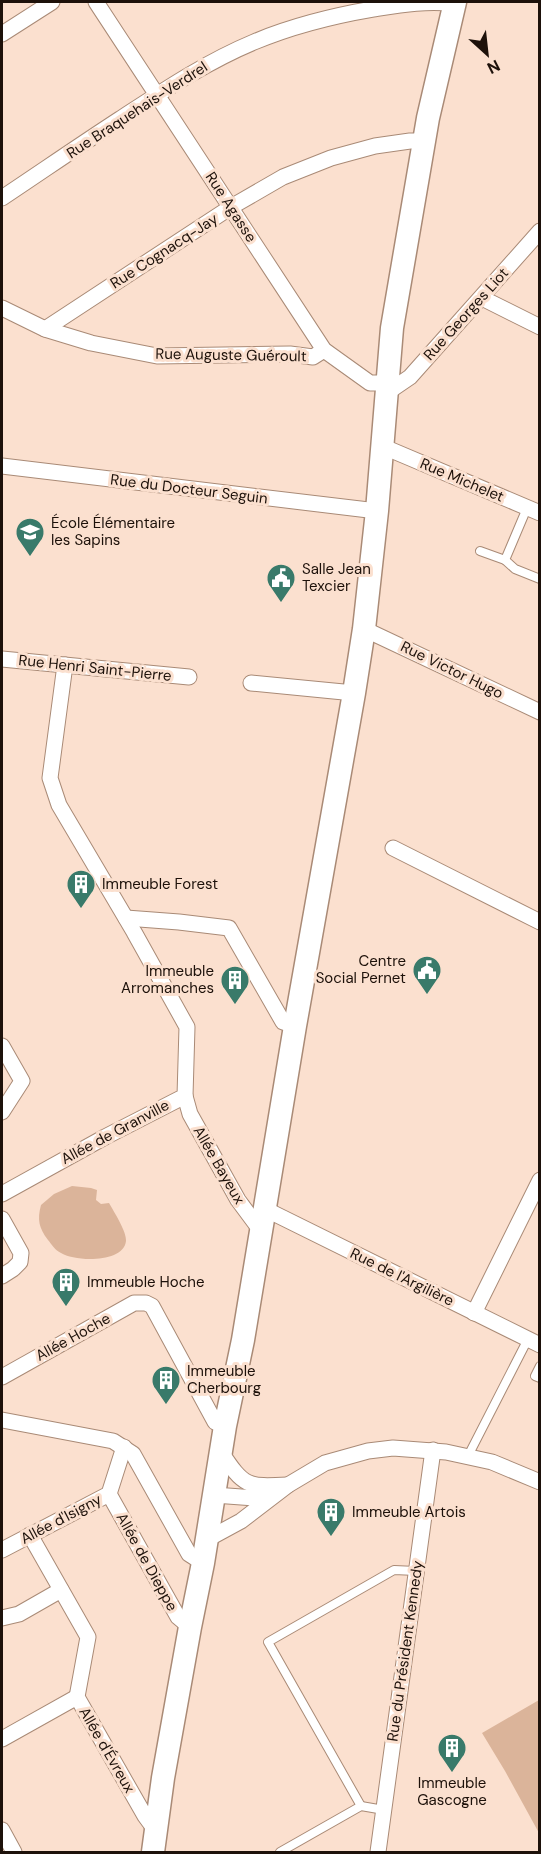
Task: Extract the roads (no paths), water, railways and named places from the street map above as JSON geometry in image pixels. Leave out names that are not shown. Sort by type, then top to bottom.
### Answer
[{"type":"street","points":[[2,34],[52,2]]},
{"type":"street","name":"Rue Agasse","points":[[96,2],[324,350],[370,383],[388,388]]},
{"type":"street","name":"Rue Braquehais-Verdrel","points":[[2,198],[156,95],[208,64],[254,42],[301,25],[343,14],[390,6],[436,2],[455,3]]},
{"type":"street","points":[[154,1842],[354,693],[364,628],[384,447],[392,328],[428,118],[455,3]]},
{"type":"street","name":"Rue Cognacq-Jay","points":[[45,329],[231,207],[283,177],[331,158],[375,146],[424,141]]},
{"type":"street","name":"Rue Georges Liot","points":[[388,388],[410,377],[540,231]]},
{"type":"street","points":[[482,298],[540,327]]},
{"type":"street","name":"Rue Auguste Guéroult","points":[[2,308],[45,329],[92,343],[158,356],[290,354],[313,357],[324,350]]},
{"type":"street","name":"Rue Michelet","points":[[384,447],[533,511]]},
{"type":"street","name":"Rue du Docteur Seguin","points":[[2,466],[377,511]]},
{"type":"street","name":"Rue Victor Hugo","points":[[364,628],[540,712]]},
{"type":"street","name":"Rue Henri Saint-Pierre","points":[[2,659],[189,677]]},
{"type":"street","name":"Allée de Granville","points":[[2,1194],[185,1096],[187,1027],[59,805],[50,778],[65,666]]},
{"type":"street","points":[[250,683],[354,693]]},
{"type":"street","points":[[393,848],[540,922]]},
{"type":"street","points":[[126,918],[229,928],[284,1022],[295,1026]]},
{"type":"street","points":[[2,1046],[22,1081],[2,1112]]},
{"type":"street","name":"Allée Bayeux","points":[[185,1096],[190,1114],[238,1200],[263,1220]]},
{"type":"street","points":[[474,1313],[540,1180]]},
{"type":"street","points":[[2,1219],[21,1253],[20,1262],[2,1276]]},
{"type":"street","name":"Rue de l'Argilière","points":[[263,1220],[474,1313],[534,1342]]},
{"type":"street","name":"Allée Hoche","points":[[2,1377],[134,1303],[146,1303],[152,1306],[215,1422],[225,1426]]},
{"type":"street","points":[[2,1420],[113,1441],[124,1447],[133,1454],[189,1554],[203,1563]]},
{"type":"street","name":"Allée d'Isigny","points":[[2,1550],[109,1494],[124,1447]]},
{"type":"street","points":[[206,1540],[241,1521],[288,1485],[325,1463],[348,1456],[393,1448],[433,1450],[468,1456],[515,1470],[540,1482]]},
{"type":"street","name":"Rue du Président Kennedy","points":[[378,1852],[433,1450]]},
{"type":"street","points":[[222,1452],[243,1481],[257,1486],[288,1485]]},
{"type":"street","points":[[214,1495],[255,1498],[288,1485]]},
{"type":"street","name":"Allée de Dieppe","points":[[109,1494],[178,1617],[190,1627]]},
{"type":"street","name":"Allée d'Évreux","points":[[30,1535],[88,1637],[77,1697],[145,1816],[154,1842]]},
{"type":"street","points":[[2,1618],[19,1614],[62,1590]]},
{"type":"street","points":[[2,1739],[77,1697]]},
{"type":"street","points":[[2,1830],[14,1852]]},
{"type":"lane","points":[[505,560],[533,511]]},
{"type":"lane","points":[[480,550],[505,560],[515,569],[540,579]]},
{"type":"lane","points":[[468,1456],[534,1342]]},
{"type":"lane","points":[[540,1366],[535,1376],[540,1378]]},
{"type":"lane","points":[[361,1806],[268,1642],[394,1570],[416,1571]]},
{"type":"lane","points":[[279,1852],[361,1806],[384,1810]]},
{"type":"place","name":"École Élémentaire les Sapins","points":[[30,558]]},
{"type":"place","name":"Salle Jean Texcier","points":[[281,604]]},
{"type":"place","name":"Immeuble Forest","points":[[81,910]]},
{"type":"place","name":"Centre Social Pernet","points":[[427,996]]},
{"type":"place","name":"Immeuble Arromanches","points":[[235,1006]]},
{"type":"place","name":"Immeuble Hoche","points":[[66,1308]]},
{"type":"place","name":"Immeuble Cherbourg","points":[[166,1406]]},
{"type":"place","name":"Immeuble Artois","points":[[331,1538]]},
{"type":"place","name":"Immeuble Gascogne","points":[[452,1774]]}]
